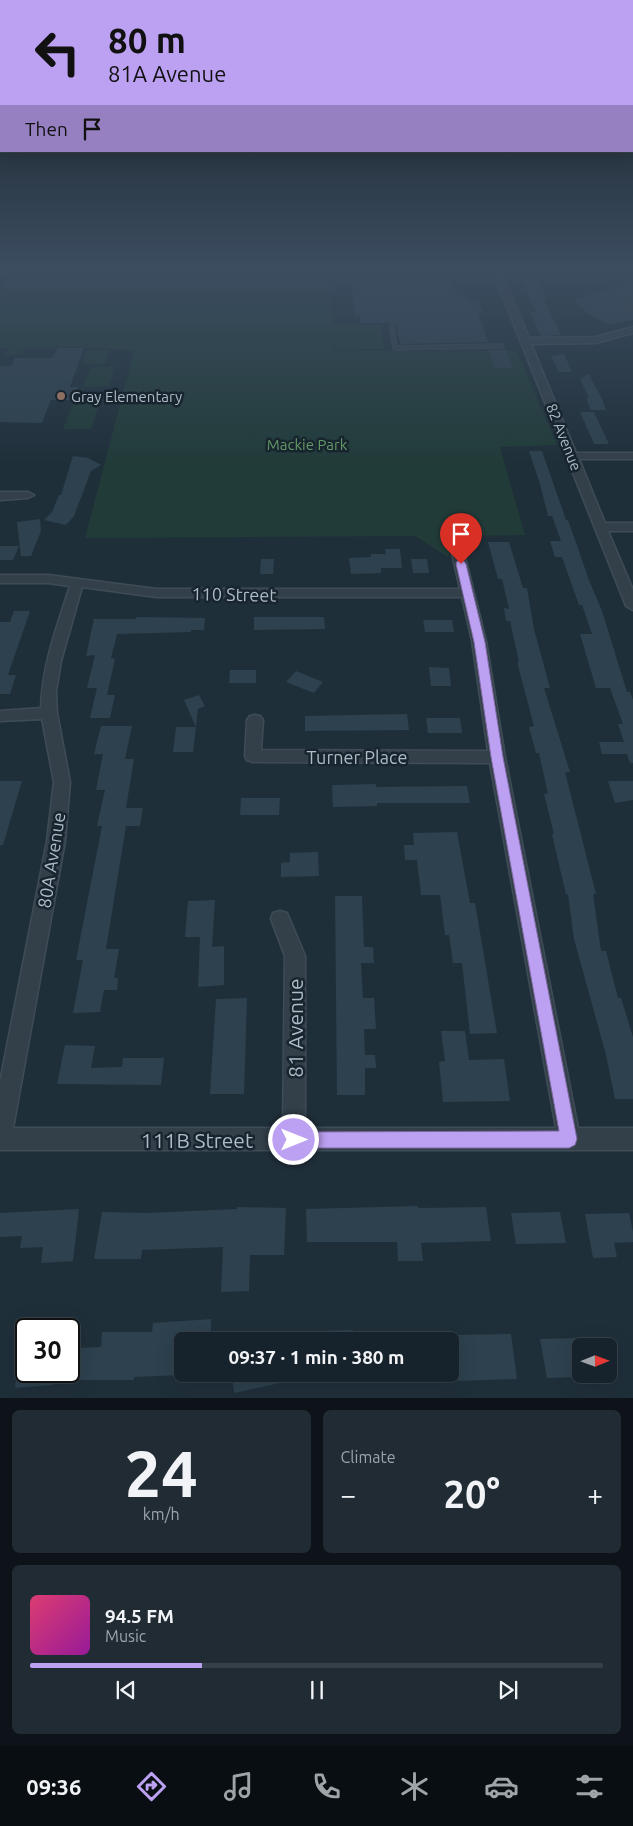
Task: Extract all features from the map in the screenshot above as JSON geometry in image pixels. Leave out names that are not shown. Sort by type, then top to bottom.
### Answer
[{"type":"street","name":"82 Avenue","points":[[522,332],[633,606]]},
{"type":"street","points":[[526,341],[596,340],[625,332]]},
{"type":"street","points":[[572,456],[633,456]]},
{"type":"street","points":[[0,496],[28,496]]},
{"type":"street","points":[[602,527],[633,527]]},
{"type":"street","points":[[457,549],[469,593],[479,642],[497,757],[569,1139]]},
{"type":"street","name":"110 Street","points":[[0,579],[48,579],[156,593],[469,593]]},
{"type":"street","name":"80A Avenue","points":[[0,1139],[56,841],[62,782],[49,713],[49,691],[54,661],[77,583]]},
{"type":"street","points":[[0,716],[49,713]]},
{"type":"street","name":"Turner Place","points":[[255,720],[253,756],[497,757]]},
{"type":"street","name":"81 Avenue","points":[[280,919],[295,956],[294,1140]]},
{"type":"street","name":"111B Street","points":[[0,1139],[633,1139]]},
{"type":"lane","points":[[393,332],[395,348],[501,346]]},
{"type":"green space","name":"Mackie Park","points":[[0,332],[333,332],[334,351],[517,351],[557,445],[500,447],[525,535],[457,536],[448,557],[415,536],[85,538],[134,351],[136,351],[88,347],[24,348],[22,354],[7,355],[5,354],[10,348],[0,348]]},
{"type":"green space","points":[[334,332],[382,332],[384,349],[335,350]]},
{"type":"green space","points":[[87,350],[109,350],[105,364],[82,364]]},
{"type":"green space","points":[[115,366],[109,386],[83,387],[91,367]]},
{"type":"green space","points":[[73,403],[100,403],[91,429],[63,429]]},
{"type":"building","points":[[398,332],[485,332],[488,342],[400,344]]},
{"type":"building","points":[[560,332],[561,335],[541,336],[539,333]]},
{"type":"building","name":"Gray Elementary","points":[[58,348],[84,348],[70,387],[78,387],[74,400],[51,400],[42,423],[0,422],[0,366],[11,366],[15,358],[52,358]]},
{"type":"building","points":[[489,350],[506,350],[513,368],[495,368]]},
{"type":"building","points":[[564,354],[572,372],[559,372],[551,356]]},
{"type":"building","points":[[589,374],[606,410],[591,410],[586,398],[589,398],[580,379]]},
{"type":"building","points":[[580,412],[594,412],[609,444],[594,444]]},
{"type":"building","points":[[529,451],[542,451],[566,520],[568,520],[602,611],[627,692],[630,692],[633,700],[633,763],[630,763],[627,754],[602,754],[599,742],[624,742],[618,724],[623,724],[610,688],[596,688],[580,634],[592,634],[582,605],[579,605],[562,557],[555,557],[550,541],[561,541],[552,516],[548,516]]},
{"type":"building","points":[[73,456],[88,458],[101,465],[91,471],[74,516],[66,525],[44,520],[52,512],[59,495],[61,495]]},
{"type":"building","points":[[40,519],[41,531],[31,556],[21,556],[17,522]]},
{"type":"building","points":[[488,542],[509,542],[523,588],[527,588],[534,629],[550,688],[544,688],[570,772],[565,772],[596,894],[593,894],[601,951],[606,951],[618,998],[621,998],[633,1037],[633,1099],[615,1099],[606,1055],[574,939],[568,894],[566,894],[560,869],[544,794],[548,794],[539,753],[536,753],[529,727],[534,726],[517,662],[519,662],[510,621],[506,621],[504,608],[509,609],[502,579],[498,579]]},
{"type":"building","points":[[0,546],[19,546],[13,560],[0,560]]},
{"type":"building","points":[[385,549],[400,549],[402,568],[381,568],[381,573],[351,574],[349,558],[371,557],[371,554],[386,554]]},
{"type":"building","points":[[261,559],[274,559],[273,574],[260,574]]},
{"type":"building","points":[[411,559],[427,559],[429,573],[413,573]]},
{"type":"building","points":[[14,611],[30,611],[8,675],[16,675],[10,694],[0,694],[0,622],[10,622]]},
{"type":"building","points":[[136,617],[205,618],[204,630],[117,634],[111,658],[115,659],[107,695],[115,695],[110,718],[90,718],[97,688],[87,688],[95,655],[86,656],[94,619],[136,619]]},
{"type":"building","points":[[254,617],[324,617],[325,629],[254,630]]},
{"type":"building","points":[[423,620],[452,620],[454,632],[425,632]]},
{"type":"building","points":[[429,667],[449,668],[451,686],[431,686]]},
{"type":"building","points":[[230,670],[256,670],[256,683],[229,683]]},
{"type":"building","points":[[296,671],[323,682],[314,693],[286,682]]},
{"type":"building","points":[[199,695],[205,706],[198,709],[196,727],[184,700]]},
{"type":"building","points":[[407,714],[409,730],[305,731],[305,716]]},
{"type":"building","points":[[426,718],[460,718],[462,733],[428,733]]},
{"type":"building","points":[[101,726],[132,726],[125,759],[134,759],[126,808],[143,808],[140,826],[126,826],[106,949],[119,949],[114,978],[118,978],[117,990],[104,990],[100,1012],[73,1013],[83,960],[76,960],[102,826],[97,826],[105,790],[96,790],[103,754],[94,754]]},
{"type":"building","points":[[176,727],[196,727],[193,752],[173,752]]},
{"type":"building","points":[[0,781],[22,781],[3,845],[0,845]]},
{"type":"building","points":[[608,781],[633,781],[633,800],[615,803]]},
{"type":"building","points":[[376,784],[376,787],[467,786],[470,803],[377,803],[377,806],[333,807],[332,785]]},
{"type":"building","points":[[241,798],[280,798],[279,815],[240,815]]},
{"type":"building","points":[[457,832],[470,903],[475,903],[497,1033],[470,1034],[462,963],[453,963],[449,935],[445,935],[440,895],[421,895],[417,860],[405,860],[404,845],[414,845],[413,833]]},
{"type":"building","points":[[318,852],[319,876],[281,877],[281,863],[290,862],[290,853]]},
{"type":"building","points":[[335,896],[362,896],[364,947],[373,947],[374,963],[361,963],[363,998],[374,998],[376,1029],[364,1029],[365,1055],[375,1055],[376,1068],[365,1068],[365,1095],[337,1095]]},
{"type":"building","points":[[215,900],[212,947],[224,946],[224,985],[198,987],[200,937],[185,937],[188,901]]},
{"type":"building","points":[[247,998],[244,1094],[210,1094],[216,999]]},
{"type":"building","points":[[441,1031],[465,1031],[469,1060],[504,1059],[510,1101],[443,1102],[439,1062],[445,1061]]},
{"type":"building","points":[[65,1045],[95,1046],[91,1068],[122,1067],[123,1058],[164,1058],[161,1085],[57,1084]]},
{"type":"building","points":[[418,1206],[418,1208],[486,1207],[491,1241],[421,1243],[423,1261],[398,1261],[397,1242],[307,1242],[306,1209]]},
{"type":"building","points":[[237,1207],[286,1208],[284,1255],[250,1255],[249,1291],[221,1292],[223,1247],[142,1250],[141,1259],[94,1259],[102,1212],[147,1213],[237,1209]]},
{"type":"building","points":[[79,1209],[73,1261],[41,1263],[43,1247],[20,1248],[22,1236],[0,1237],[0,1213]]},
{"type":"building","points":[[560,1212],[566,1243],[516,1244],[511,1213]]},
{"type":"building","points":[[629,1213],[633,1242],[614,1243],[617,1257],[593,1258],[585,1214]]},
{"type":"building","points":[[211,1319],[211,1332],[174,1332],[174,1375],[134,1377],[134,1380],[80,1380],[80,1348],[101,1347],[102,1332],[152,1332],[153,1323]]},
{"type":"building","points":[[353,1330],[353,1332],[319,1332]]},
{"type":"building","points":[[511,1334],[517,1379],[459,1381],[459,1335]]},
{"type":"building","points":[[572,1338],[572,1377],[547,1378],[540,1339]]},
{"type":"building","points":[[233,1382],[284,1382],[234,1393]]},
{"type":"building","points":[[16,1383],[53,1383],[53,1385],[15,1388]]},
{"type":"place","name":"Gray Elementary","points":[[61,396]]},
{"type":"route","points":[[294,1140],[569,1139],[497,757],[479,642],[461,564]]}]
